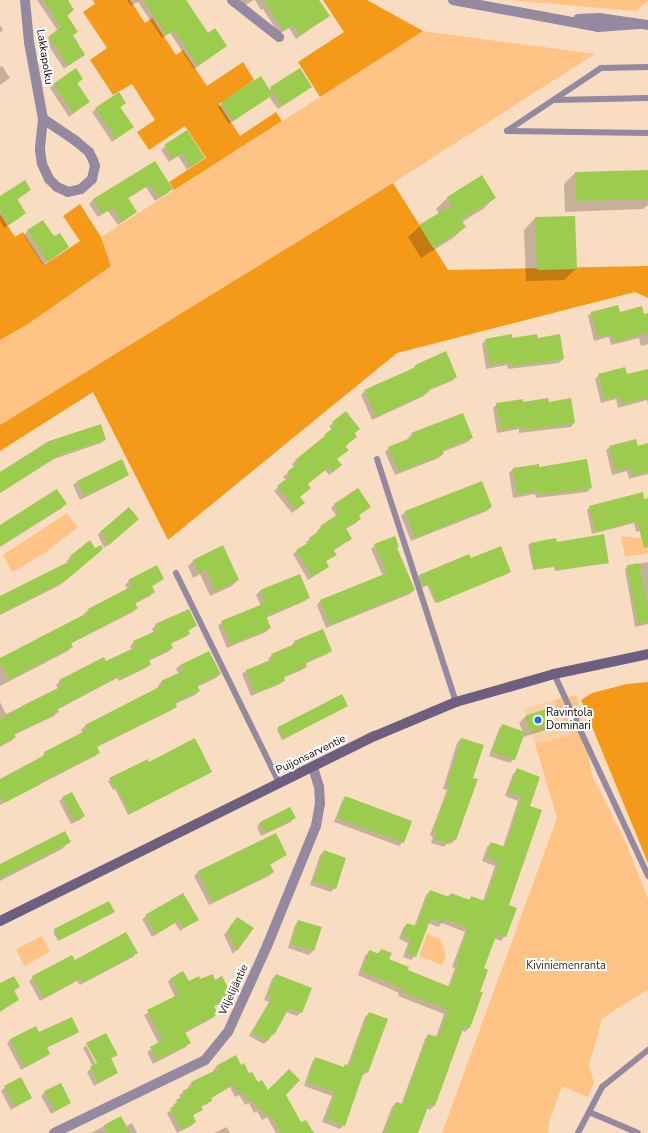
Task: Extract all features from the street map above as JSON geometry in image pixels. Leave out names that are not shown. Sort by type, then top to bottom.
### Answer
[{"type":"main road","name":"Puijonsarventie","points":[[0,921],[375,736],[456,702],[554,674],[648,654]]},
{"type":"street","name":"Lakkapolku","points":[[25,0],[29,42],[43,119],[40,150],[42,164],[49,179],[57,187],[68,192],[81,189],[92,179],[94,173],[95,166],[89,152],[76,141],[43,119]]},
{"type":"street","points":[[232,0],[279,37]]},
{"type":"street","points":[[452,0],[563,20],[599,18],[643,24]]},
{"type":"street","name":"Viljelijäntie","points":[[54,1133],[205,1060],[228,1032],[267,946],[316,826],[320,804],[319,787],[313,767]]},
{"type":"lane","points":[[648,67],[601,68],[507,131],[648,133]]},
{"type":"lane","points":[[553,100],[648,98]]},
{"type":"lane","points":[[377,458],[456,702]]},
{"type":"lane","points":[[176,573],[280,784]]},
{"type":"lane","points":[[554,674],[648,876]]},
{"type":"lane","points":[[578,1133],[602,1087],[648,1050]]},
{"type":"lane","points":[[589,1112],[638,1133]]},
{"type":"shaded area","points":[[93,0],[130,0],[145,23],[152,18],[176,55],[183,50],[207,86],[243,62],[254,80],[219,104],[240,136],[276,112],[282,121],[174,190],[169,182],[206,158],[185,126],[149,150],[137,132],[155,120],[132,84],[113,95],[90,60],[107,48],[83,12],[95,4]]},
{"type":"shaded area","points":[[323,0],[367,0],[423,31],[320,97],[298,62],[344,32]]},
{"type":"shaded area","points":[[393,183],[448,270],[648,266],[648,298],[635,292],[397,353],[168,540],[93,392],[0,451],[0,425]]},
{"type":"shaded area","points":[[80,204],[101,237],[111,266],[28,324],[0,340],[0,214],[15,237],[23,232],[44,265],[80,241],[63,216]]},
{"type":"shaded area","points":[[648,682],[648,863],[581,700],[592,693],[627,684]]},
{"type":"shaded area","points":[[554,700],[571,735],[535,744],[524,708]]},
{"type":"green space","points":[[508,0],[648,0],[648,1],[635,11]]},
{"type":"green space","points":[[423,31],[595,54],[393,183],[0,425],[0,340],[28,324],[111,266],[101,237]]},
{"type":"green space","points":[[67,513],[78,527],[45,553],[12,572],[3,555]]},
{"type":"green space","points":[[621,536],[648,539],[648,553],[625,557]]},
{"type":"green space","name":"Kiviniemenranta","points":[[577,695],[592,775],[627,845],[648,899],[648,990],[602,1019],[589,1065],[594,1083],[588,1097],[562,1086],[549,1123],[548,1133],[442,1133],[557,818],[535,744],[571,735],[554,700]]},
{"type":"green space","points":[[427,934],[440,939],[446,955],[442,965],[419,956]]},
{"type":"green space","points":[[42,936],[50,952],[24,966],[16,949]]},
{"type":"building","points":[[43,0],[68,0],[74,10],[67,15],[78,32],[73,35],[85,55],[68,66],[49,36],[61,27]]},
{"type":"building","points":[[143,0],[186,0],[208,33],[215,28],[227,46],[198,66],[174,30],[166,35]]},
{"type":"building","points":[[264,0],[319,0],[330,16],[300,35],[293,25],[283,31]]},
{"type":"building","points":[[76,68],[83,79],[77,83],[90,102],[73,113],[53,84]]},
{"type":"building","points":[[300,68],[312,87],[282,106],[270,87]]},
{"type":"building","points":[[261,76],[273,95],[233,121],[221,102]]},
{"type":"building","points":[[119,92],[126,103],[120,107],[134,127],[116,139],[95,108]]},
{"type":"building","points":[[187,130],[205,158],[191,167],[182,153],[173,159],[164,145]]},
{"type":"building","points":[[155,161],[173,189],[159,198],[150,184],[128,198],[137,212],[122,222],[113,208],[102,214],[93,199]]},
{"type":"building","points":[[648,170],[648,199],[576,201],[575,172]]},
{"type":"building","points":[[482,175],[496,198],[461,219],[466,227],[433,248],[419,225],[452,205],[447,197]]},
{"type":"building","points":[[25,180],[31,190],[17,199],[26,213],[9,225],[0,211],[0,196]]},
{"type":"building","points":[[575,216],[577,269],[537,270],[535,217]]},
{"type":"building","points":[[43,220],[54,236],[60,233],[69,247],[48,262],[27,230]]},
{"type":"building","points":[[618,305],[620,312],[642,306],[644,314],[648,313],[648,333],[615,342],[613,334],[598,337],[591,312]]},
{"type":"building","points":[[512,334],[512,338],[537,334],[538,338],[560,334],[564,359],[512,366],[511,362],[490,365],[485,339]]},
{"type":"building","points":[[446,351],[457,377],[376,417],[364,390],[416,367],[415,365]]},
{"type":"building","points":[[625,367],[627,374],[648,369],[648,398],[622,404],[620,396],[605,400],[598,374]]},
{"type":"building","points":[[548,398],[549,402],[571,398],[575,423],[523,430],[522,426],[501,430],[496,403],[523,399],[523,402]]},
{"type":"building","points":[[346,411],[360,429],[355,433],[357,437],[345,446],[349,450],[337,459],[342,465],[333,472],[329,467],[308,484],[311,488],[300,497],[305,503],[296,510],[277,486],[290,476],[287,472],[298,463],[295,460],[325,436],[324,435],[335,426],[332,422]]},
{"type":"building","points":[[463,413],[473,438],[442,450],[444,454],[399,472],[388,447],[413,437],[411,433]]},
{"type":"building","points":[[101,424],[106,440],[59,455],[0,493],[0,472],[49,441]]},
{"type":"building","points":[[636,439],[638,446],[648,443],[648,472],[633,476],[631,467],[616,471],[609,446]]},
{"type":"building","points":[[122,459],[129,475],[84,496],[77,481]]},
{"type":"building","points":[[587,459],[592,488],[539,495],[539,491],[517,494],[513,468],[539,464],[539,467]]},
{"type":"building","points":[[482,481],[492,507],[415,538],[405,511]]},
{"type":"building","points":[[358,488],[371,507],[359,515],[361,519],[346,528],[352,539],[333,550],[337,555],[326,561],[329,567],[312,577],[296,550],[311,541],[309,538],[322,529],[320,526],[340,513],[334,504]]},
{"type":"building","points":[[57,489],[67,504],[0,546],[0,525]]},
{"type":"building","points":[[643,492],[644,499],[648,498],[648,547],[644,548],[637,521],[595,532],[589,506]]},
{"type":"building","points":[[129,507],[139,519],[108,546],[101,531]]},
{"type":"building","points":[[604,534],[609,563],[556,570],[556,566],[534,569],[530,543],[556,538],[557,542]]},
{"type":"building","points":[[395,536],[399,547],[397,548],[415,590],[330,625],[320,600],[387,573],[374,544]]},
{"type":"building","points":[[90,540],[95,548],[101,545],[103,549],[65,581],[0,614],[0,596],[72,560],[70,556]]},
{"type":"building","points":[[223,545],[239,580],[216,591],[206,569],[199,573],[193,560]]},
{"type":"building","points":[[501,546],[511,572],[437,603],[429,584],[423,587],[419,575],[469,554],[471,558]]},
{"type":"building","points":[[639,563],[648,609],[648,622],[638,624],[627,565]]},
{"type":"building","points":[[157,565],[164,579],[152,586],[155,592],[135,603],[138,608],[71,643],[73,647],[9,680],[0,662],[0,658],[89,612],[88,609],[132,586],[128,580]]},
{"type":"building","points":[[300,574],[310,598],[266,616],[271,628],[231,644],[221,621],[265,603],[260,590]]},
{"type":"building","points":[[189,609],[197,626],[188,630],[190,634],[171,643],[173,648],[149,659],[151,665],[123,678],[121,675],[57,709],[59,712],[14,734],[16,737],[0,746],[0,719],[62,686],[59,680],[104,657],[106,661],[136,647],[133,641],[158,630],[155,624]]},
{"type":"building","points":[[323,629],[332,651],[305,662],[307,667],[284,676],[285,681],[255,693],[246,670],[273,659],[271,654],[295,644],[294,641]]},
{"type":"building","points":[[209,651],[221,674],[197,685],[200,691],[175,702],[177,707],[97,746],[100,753],[40,782],[41,784],[4,803],[0,796],[0,779],[45,755],[44,752],[87,730],[85,725],[163,685],[161,681],[183,671],[180,665]]},
{"type":"building","points":[[342,694],[348,706],[284,739],[278,727]]},
{"type":"building","name":"Ravintola Dominari","points":[[546,709],[552,725],[530,732],[525,716]]},
{"type":"building","points":[[502,724],[525,732],[515,760],[492,752]]},
{"type":"building","points":[[195,738],[212,772],[130,814],[117,788],[115,789],[109,778],[148,759],[149,762]]},
{"type":"building","points":[[461,738],[484,745],[473,778],[478,779],[456,840],[451,838],[449,844],[434,839],[437,833],[433,832],[450,786],[447,785]]},
{"type":"building","points":[[517,768],[540,777],[530,806],[542,810],[509,905],[517,908],[506,937],[497,934],[484,968],[488,970],[480,992],[483,992],[470,1028],[464,1026],[435,1106],[429,1104],[418,1133],[384,1133],[396,1102],[403,1104],[428,1034],[438,1037],[448,1010],[402,992],[403,989],[362,971],[369,950],[379,954],[381,949],[392,953],[389,959],[409,967],[408,970],[450,987],[459,963],[456,962],[468,928],[445,919],[443,923],[431,918],[416,957],[406,953],[411,939],[402,935],[407,923],[416,926],[430,890],[449,897],[451,893],[470,900],[471,896],[485,901],[499,862],[486,857],[491,842],[505,847],[522,797],[508,792]]},
{"type":"building","points":[[72,792],[85,816],[75,821],[62,797]]},
{"type":"building","points":[[345,796],[412,821],[404,843],[337,818]]},
{"type":"building","points":[[290,807],[296,818],[265,833],[260,822]]},
{"type":"building","points":[[65,831],[71,842],[0,878],[0,864]]},
{"type":"building","points":[[276,833],[287,855],[270,864],[274,872],[213,902],[198,871]]},
{"type":"building","points":[[324,850],[346,858],[336,889],[313,881]]},
{"type":"building","points":[[183,893],[199,920],[184,928],[179,920],[156,934],[145,915]]},
{"type":"building","points":[[109,901],[115,912],[60,940],[54,929]]},
{"type":"building","points":[[237,917],[254,928],[237,951],[227,931]]},
{"type":"building","points":[[298,920],[322,927],[314,951],[291,944]]},
{"type":"building","points":[[126,932],[138,953],[84,982],[81,978],[44,998],[32,976],[72,955],[75,960]]},
{"type":"building","points":[[183,971],[189,981],[199,976],[200,979],[213,974],[215,980],[222,976],[231,993],[223,997],[225,1000],[214,1006],[218,1014],[185,1032],[191,1043],[157,1060],[150,1047],[163,1040],[147,1010],[179,994],[171,978]]},
{"type":"building","points":[[276,974],[312,988],[302,1013],[289,1008],[274,1035],[272,1034],[268,1041],[252,1032],[272,998],[267,996]]},
{"type":"building","points":[[14,976],[20,987],[14,990],[19,1000],[0,1011],[0,983]]},
{"type":"building","points":[[369,1012],[388,1019],[368,1073],[364,1071],[345,1126],[326,1119],[335,1092],[307,1082],[315,1057],[344,1067],[345,1064],[349,1066]]},
{"type":"building","points":[[72,1017],[79,1032],[47,1047],[50,1054],[25,1067],[10,1039],[36,1026],[39,1032]]},
{"type":"building","points":[[106,1033],[118,1055],[111,1058],[118,1073],[98,1083],[90,1067],[97,1063],[86,1043]]},
{"type":"building","points":[[236,1055],[241,1065],[244,1063],[249,1073],[252,1072],[258,1082],[262,1080],[268,1090],[289,1069],[300,1080],[286,1095],[301,1122],[306,1120],[314,1133],[281,1133],[271,1114],[266,1117],[261,1108],[258,1110],[253,1100],[249,1102],[243,1092],[239,1094],[234,1084],[211,1098],[212,1101],[201,1106],[203,1110],[193,1115],[196,1122],[181,1130],[170,1108],[178,1104],[176,1100],[185,1096],[182,1091],[193,1086],[191,1082],[218,1069],[216,1066]]},
{"type":"building","points":[[21,1077],[32,1098],[15,1107],[4,1086]]},
{"type":"building","points":[[61,1083],[71,1103],[55,1111],[44,1091]]},
{"type":"building","points":[[121,1116],[130,1133],[108,1133],[104,1125]]},
{"type":"place","name":"Ravintola Dominari","points":[[538,720]]}]
